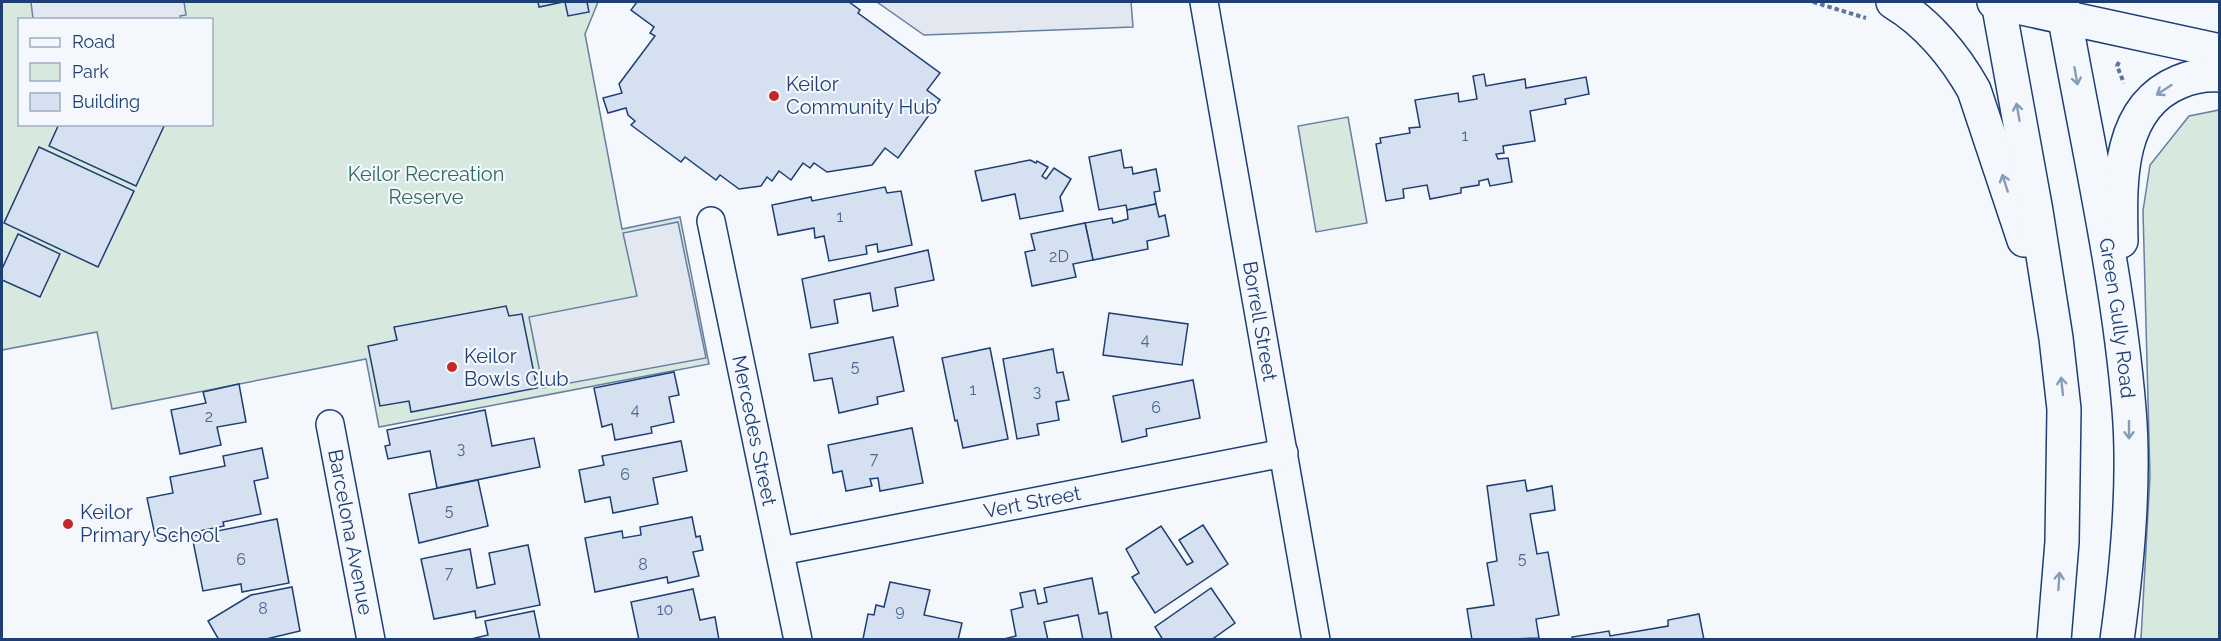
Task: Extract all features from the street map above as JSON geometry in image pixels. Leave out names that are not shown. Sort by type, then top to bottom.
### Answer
[{"type":"main road","points":[[1893,2],[1938,40],[1963,70],[1974,90],[2056,339]]},
{"type":"main road","points":[[2055,639],[2065,450],[2064,410],[2056,339],[1997,2],[2063,10],[2220,51]]},
{"type":"main road","name":"Green Gully Road","points":[[2063,10],[2113,286],[2129,410],[2129,507],[2117,639]]},
{"type":"main road","points":[[2121,352],[2120,210],[2127,144],[2143,110],[2164,89],[2188,79],[2220,75]]},
{"type":"street","name":"Borrell Street","points":[[1204,2],[1316,639]]},
{"type":"street","name":"Mercedes Street","points":[[711,221],[798,639]]},
{"type":"street","name":"Barcelona Avenue","points":[[330,424],[371,639]]},
{"type":"street","name":"Vert Street","points":[[781,551],[1284,453]]},
{"type":"path","points":[[2122,56],[2117,66],[2125,85]]},
{"type":"green space","name":"Keilor Recreation Reserve","points":[[2,2],[598,2],[585,34],[622,229],[680,217],[709,364],[379,427],[366,359],[112,409],[97,332],[2,350]]},
{"type":"green space","points":[[2219,110],[2219,639],[2141,639],[2150,476],[2143,211],[2150,165],[2189,116]]},
{"type":"green space","points":[[1348,117],[1367,223],[1316,232],[1298,126]]},
{"type":"shaded area","points":[[31,2],[184,2],[186,15],[180,18],[33,18]]},
{"type":"shaded area","points":[[877,2],[1131,2],[1133,27],[924,35]]},
{"type":"shaded area","points":[[678,222],[706,358],[543,388],[529,317],[637,296],[623,233]]},
{"type":"building","points":[[538,2],[563,2],[539,7]]},
{"type":"building","points":[[565,2],[587,2],[589,12],[568,16]]},
{"type":"building","name":"Keilor Community Hub","points":[[637,2],[849,2],[860,10],[858,13],[940,73],[927,90],[940,100],[898,158],[885,148],[872,165],[827,172],[814,163],[810,168],[803,163],[791,180],[779,171],[772,181],[767,177],[761,186],[739,189],[720,175],[716,180],[685,157],[681,162],[631,125],[635,121],[628,115],[626,108],[608,113],[603,98],[622,93],[619,84],[655,36],[650,33],[654,27],[631,10]]},
{"type":"building","points":[[1484,74],[1486,86],[1525,79],[1526,88],[1586,77],[1589,94],[1565,99],[1566,104],[1530,111],[1535,141],[1503,146],[1504,153],[1496,154],[1498,159],[1508,158],[1512,182],[1490,186],[1488,179],[1479,181],[1479,185],[1461,188],[1461,193],[1430,199],[1427,185],[1403,189],[1404,198],[1386,201],[1376,144],[1381,143],[1380,138],[1410,133],[1409,128],[1420,127],[1415,100],[1458,93],[1459,102],[1477,99],[1473,76]]},
{"type":"building","points":[[58,126],[164,126],[136,186],[49,146]]},
{"type":"building","points":[[39,147],[134,191],[98,267],[4,223]]},
{"type":"building","points":[[1121,150],[1124,168],[1132,167],[1133,174],[1156,169],[1160,191],[1154,192],[1156,204],[1127,210],[1126,205],[1099,210],[1089,157]]},
{"type":"building","points":[[1030,160],[1048,167],[1042,176],[1046,179],[1054,168],[1071,179],[1060,197],[1063,211],[1020,219],[1015,194],[982,201],[975,171]]},
{"type":"building","points":[[885,187],[887,193],[901,191],[912,245],[878,252],[877,244],[866,246],[867,254],[829,261],[824,236],[815,238],[814,228],[778,235],[772,205],[811,197],[812,201]]},
{"type":"building","points":[[1156,204],[1159,217],[1165,215],[1169,236],[1147,241],[1148,249],[1093,260],[1085,223],[1112,218],[1113,223],[1128,219],[1127,210]]},
{"type":"building","points":[[1085,223],[1093,260],[1073,264],[1076,277],[1032,286],[1025,252],[1035,250],[1031,234]]},
{"type":"building","points":[[18,234],[60,254],[40,297],[2,280],[2,269]]},
{"type":"building","points":[[928,250],[934,280],[895,288],[898,306],[873,311],[870,293],[834,300],[838,323],[811,328],[802,279]]},
{"type":"building","name":"Keilor Bowls Club","points":[[506,306],[509,316],[522,314],[537,388],[411,412],[409,401],[380,406],[368,346],[397,340],[394,327]]},
{"type":"building","points":[[1109,313],[1188,324],[1182,365],[1103,355]]},
{"type":"building","points":[[893,337],[904,391],[877,397],[878,404],[839,413],[832,378],[814,381],[809,354]]},
{"type":"building","points":[[990,348],[1008,439],[963,448],[942,358]]},
{"type":"building","points":[[1053,349],[1057,373],[1063,372],[1069,400],[1056,402],[1059,420],[1037,424],[1039,435],[1017,439],[1003,359]]},
{"type":"building","points":[[674,372],[679,395],[669,397],[674,422],[651,427],[652,433],[615,440],[612,424],[602,427],[594,388]]},
{"type":"building","points":[[1193,380],[1200,418],[1146,429],[1147,436],[1122,442],[1113,396]]},
{"type":"building","points":[[239,384],[246,422],[217,427],[221,445],[180,454],[171,410],[206,403],[203,392]]},
{"type":"building","points":[[485,410],[492,446],[534,438],[540,467],[437,488],[430,451],[388,459],[385,446],[390,445],[387,430]]},
{"type":"building","points":[[912,428],[923,483],[880,491],[878,478],[870,479],[872,486],[846,491],[842,471],[833,473],[828,445]]},
{"type":"building","points":[[681,441],[687,471],[653,478],[658,504],[613,513],[610,497],[585,502],[579,470],[604,465],[602,456]]},
{"type":"building","points":[[262,448],[268,478],[254,481],[261,514],[223,522],[224,526],[156,540],[147,498],[173,493],[170,477],[225,466],[223,456]]},
{"type":"building","points":[[478,480],[488,526],[419,543],[409,494]]},
{"type":"building","points":[[1525,480],[1527,491],[1552,486],[1555,510],[1530,514],[1537,554],[1548,552],[1559,615],[1536,619],[1539,638],[1472,640],[1467,609],[1494,605],[1487,563],[1497,561],[1487,486]]},
{"type":"building","points":[[692,517],[696,537],[700,536],[703,550],[693,552],[699,576],[668,583],[667,577],[595,592],[585,538],[622,531],[623,538],[641,535],[640,527]]},
{"type":"building","points":[[277,519],[289,583],[242,592],[241,584],[203,591],[192,536]]},
{"type":"building","points":[[1203,525],[1228,564],[1155,613],[1132,577],[1139,573],[1126,549],[1161,526],[1187,565],[1193,562],[1179,540]]},
{"type":"building","points":[[528,545],[540,605],[476,618],[475,611],[434,619],[421,559],[470,549],[477,588],[495,584],[489,553]]},
{"type":"building","points":[[1092,578],[1099,614],[1107,612],[1112,640],[1083,640],[1078,615],[1044,622],[1048,640],[1000,640],[1016,636],[1011,610],[1023,607],[1020,593],[1035,590],[1038,604],[1047,602],[1044,588]]},
{"type":"building","points":[[890,582],[930,590],[924,615],[962,623],[958,640],[863,639],[868,614],[874,615],[876,605],[884,607]]},
{"type":"building","points":[[292,587],[300,631],[262,640],[219,640],[208,621],[251,595]]},
{"type":"building","points":[[1211,588],[1235,623],[1211,640],[1163,640],[1155,627]]},
{"type":"building","points":[[693,589],[700,620],[715,617],[719,640],[639,640],[631,602]]},
{"type":"building","points":[[534,611],[540,640],[467,640],[488,635],[485,621]]},
{"type":"building","points":[[1699,614],[1704,640],[1573,640],[1572,637],[1609,631],[1610,636],[1668,626],[1668,620]]},
{"type":"place","name":"Keilor Community Hub","points":[[774,96]]},
{"type":"place","name":"Keilor Bowls Club","points":[[452,367]]},
{"type":"place","name":"Keilor Primary School","points":[[68,524]]}]
